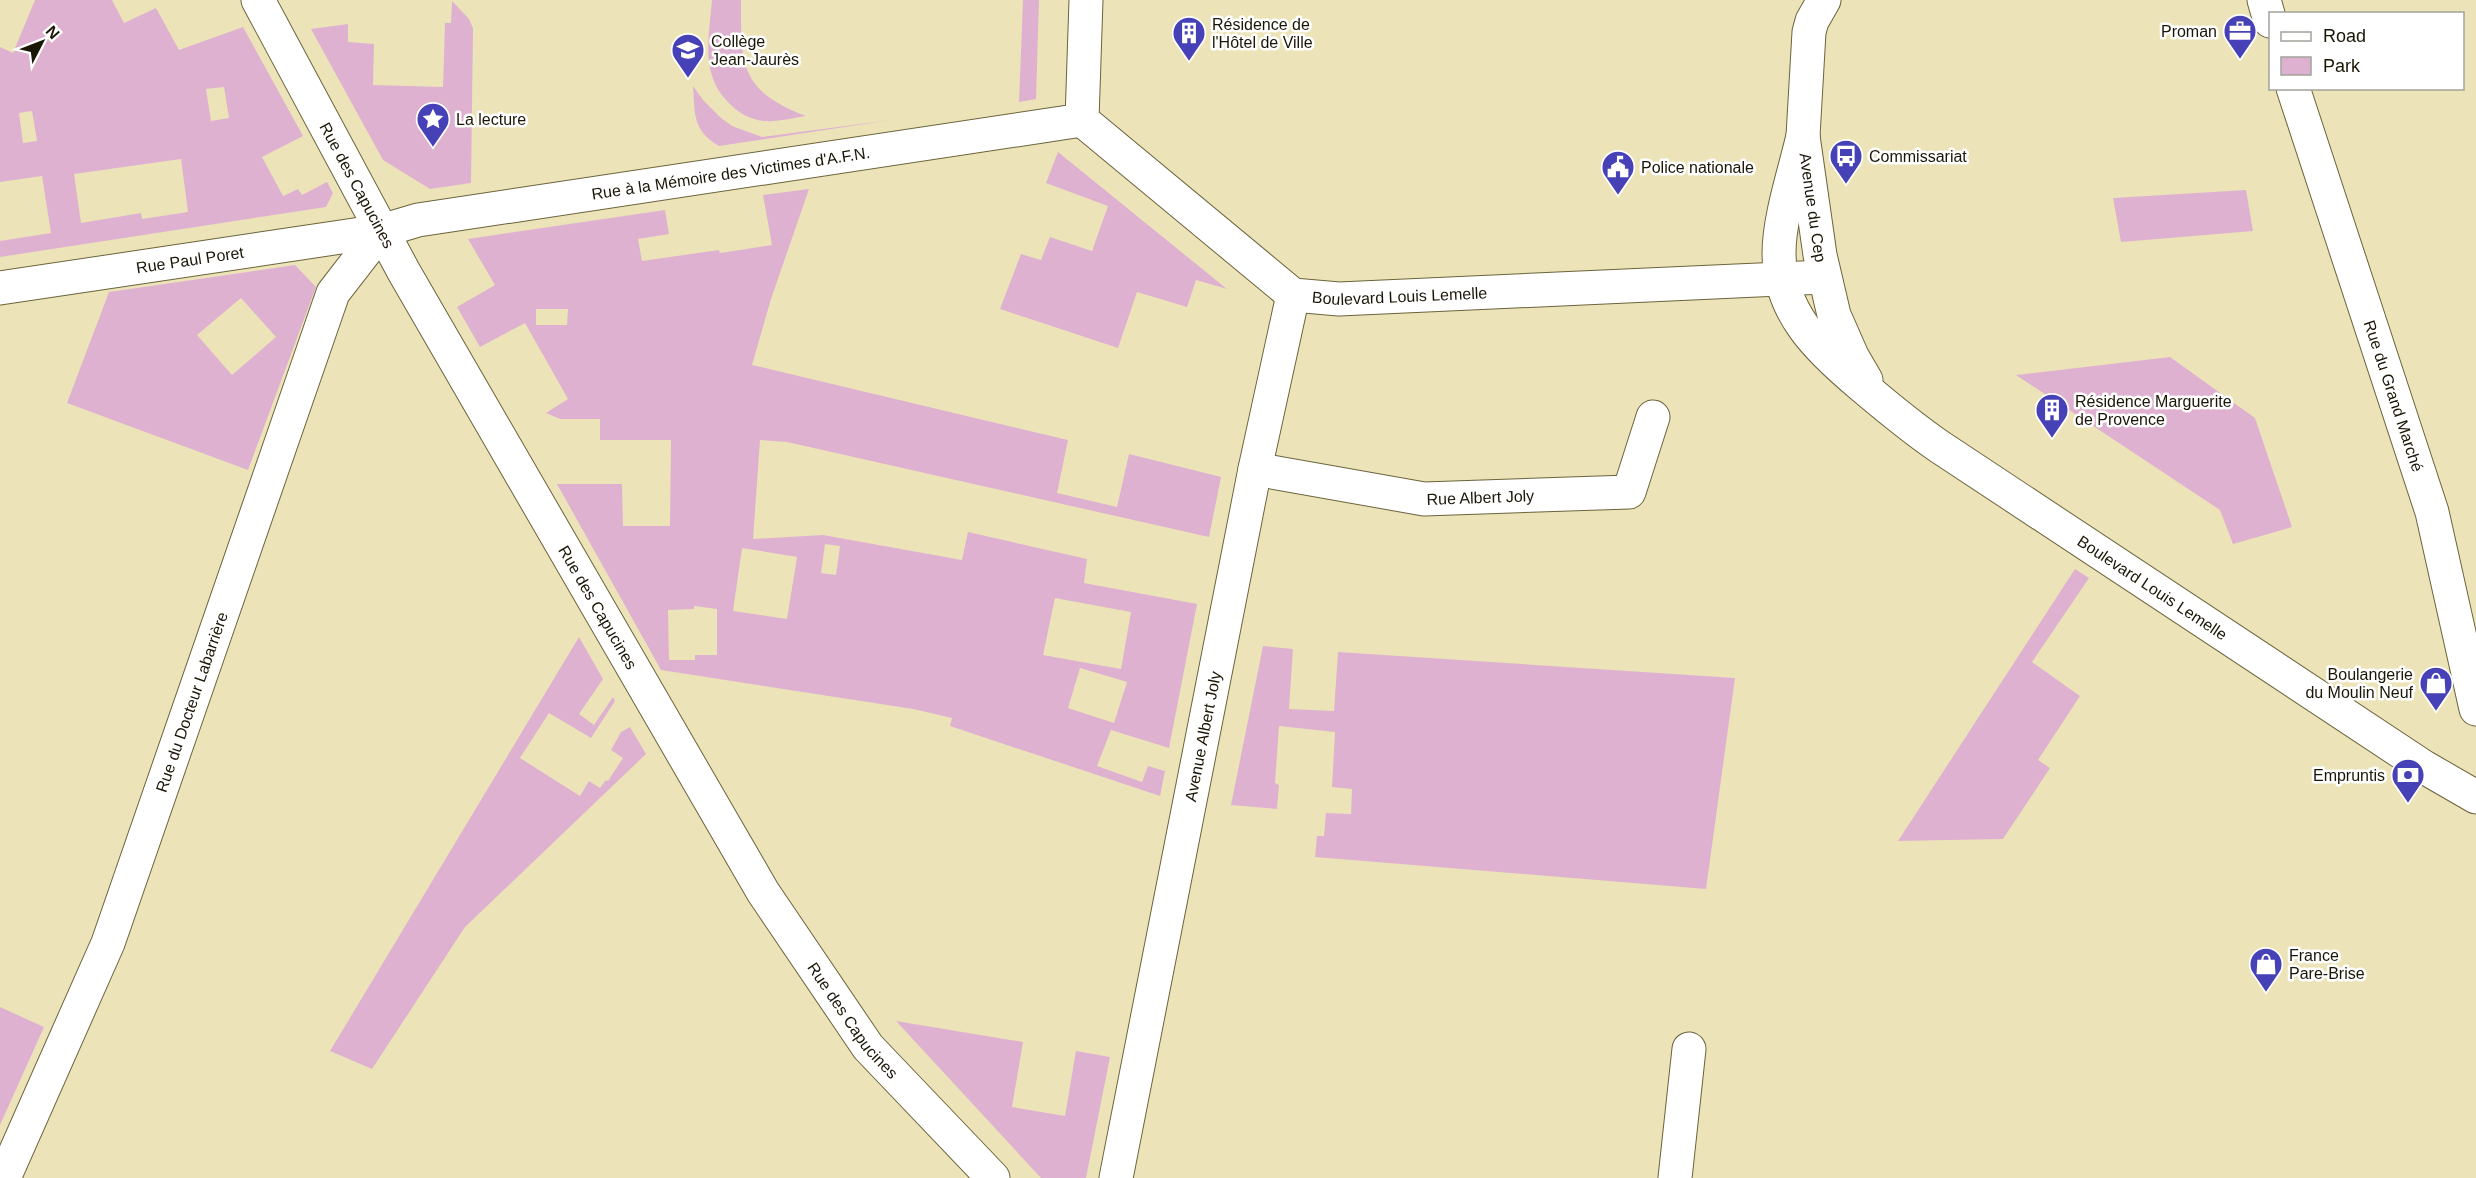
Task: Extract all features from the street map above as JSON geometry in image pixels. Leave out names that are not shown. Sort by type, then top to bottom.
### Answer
[{"type":"street","name":"Rue des Capucines","points":[[258,0],[381,231],[763,892],[868,1047],[993,1178]]},
{"type":"street","points":[[1082,120],[1086,0]]},
{"type":"street","name":"Avenue du Cep","points":[[1782,279],[1780,237],[1803,136],[1809,32],[1812,21],[1824,0]]},
{"type":"street","points":[[2264,0],[2269,15]]},
{"type":"street","name":"Rue du Grand Marché","points":[[2294,90],[2432,512],[2476,709]]},
{"type":"street","name":"Rue à la Mémoire des Victimes d'A.F.N.","points":[[381,231],[418,220],[1082,120]]},
{"type":"street","name":"Boulevard Louis Lemelle","points":[[1082,120],[1293,295],[1339,299],[1824,277],[1834,315],[1847,346],[1884,406]]},
{"type":"street","name":"Avenue du Cep","points":[[1803,136],[1824,277]]},
{"type":"street","name":"Rue Paul Poret","points":[[0,288],[381,231]]},
{"type":"street","name":"Rue du Docteur Labarrière","points":[[4,1178],[108,943],[333,293],[381,231]]},
{"type":"street","name":"Boulevard Louis Lemelle","points":[[1782,279],[1792,308],[1815,344],[1884,406],[1999,486],[2424,767],[2476,797]]},
{"type":"street","name":"Avenue Albert Joly","points":[[1116,1178],[1255,469],[1293,295]]},
{"type":"street","name":"Rue Albert Joly","points":[[1255,469],[1424,499],[1629,492],[1653,417]]},
{"type":"street","name":"Boulevard Louis Lemelle","points":[[2424,767],[2476,774]]},
{"type":"street","points":[[1675,1178],[1689,1049]]},
{"type":"green space","points":[[35,0],[112,0],[124,23],[156,8],[179,50],[243,27],[303,136],[262,157],[283,196],[298,189],[302,195],[327,182],[333,193],[326,207],[0,257],[0,241],[51,233],[42,176],[0,182],[0,47],[13,53]],"holes":[[[224,87],[229,118],[211,121],[206,89]],[[32,111],[37,141],[23,143],[19,113]],[[181,159],[188,212],[142,219],[141,213],[81,223],[74,174]]]},
{"type":"green space","points":[[712,0],[741,0],[742,42],[748,73],[756,85],[768,96],[806,116],[775,121],[754,119],[735,109],[719,91],[713,79],[708,54]]},
{"type":"green space","points":[[1023,0],[1039,0],[1036,99],[1019,102]]},
{"type":"green space","points":[[452,1],[469,19],[473,28],[471,183],[430,189],[383,160],[311,29],[348,24],[348,42],[374,44],[373,85],[443,87],[445,23],[451,23]]},
{"type":"green space","points":[[693,86],[721,118],[732,126],[762,137],[891,120],[719,146],[710,140],[699,127],[695,113]]},
{"type":"green space","points":[[1058,152],[1227,289],[1196,280],[1187,307],[1137,292],[1118,348],[1000,309],[1021,254],[1041,260],[1050,237],[1092,251],[1108,206],[1046,183]]},
{"type":"green space","points":[[809,189],[771,299],[752,365],[1068,440],[1057,493],[1117,507],[1129,454],[1221,477],[1209,537],[787,442],[760,440],[753,539],[823,535],[962,560],[968,532],[1087,559],[1084,583],[1197,604],[1169,748],[1111,730],[1097,766],[1142,782],[1148,766],[1165,771],[1160,796],[950,726],[952,718],[913,709],[661,670],[557,484],[622,484],[623,526],[670,526],[671,440],[600,440],[600,419],[560,419],[546,413],[568,399],[525,323],[480,347],[457,307],[495,285],[468,239],[665,210],[669,234],[638,239],[642,261],[719,250],[720,253],[772,245],[763,195]],"holes":[[[536,309],[568,309],[567,325],[536,325]],[[825,544],[840,546],[836,575],[821,573]],[[742,548],[797,557],[787,619],[733,611]],[[1055,598],[1131,612],[1121,669],[1043,655]],[[694,606],[717,609],[717,655],[695,655],[695,660],[669,660],[668,610],[694,609]],[[1080,668],[1127,682],[1114,723],[1068,708]]]},
{"type":"green space","points":[[2246,190],[2253,231],[2121,242],[2113,198]]},
{"type":"green space","points":[[295,265],[316,287],[248,470],[67,403],[109,292]],"holes":[[[241,298],[276,337],[232,375],[197,335]]]},
{"type":"green space","points":[[2170,357],[2255,418],[2292,527],[2233,544],[2220,510],[2016,375]]},
{"type":"green space","points":[[2075,569],[2089,578],[2032,662],[2080,696],[2038,760],[2050,768],[2003,839],[1898,841]]},
{"type":"green space","points":[[579,637],[603,679],[579,714],[594,725],[613,697],[615,701],[591,738],[549,713],[520,758],[580,796],[589,781],[600,788],[606,780],[608,781],[623,758],[611,750],[621,732],[630,727],[646,754],[465,927],[372,1069],[330,1051]]},
{"type":"green space","points":[[1263,646],[1293,649],[1289,709],[1334,711],[1338,652],[1735,678],[1706,889],[1315,857],[1317,836],[1324,836],[1326,813],[1351,814],[1352,789],[1332,787],[1335,732],[1279,726],[1275,783],[1279,785],[1277,809],[1231,805]]},
{"type":"green space","points":[[0,1007],[44,1027],[0,1125]]},
{"type":"green space","points":[[896,1021],[1023,1042],[1012,1107],[1065,1116],[1076,1051],[1110,1057],[1086,1178],[1041,1178]]},
{"type":"place","name":"Proman","points":[[2240,60]]},
{"type":"place","name":"Résidence de l'Hôtel de Ville","points":[[1189,62]]},
{"type":"place","name":"Collège Jean-Jaurès","points":[[688,79]]},
{"type":"place","name":"La lecture","points":[[433,148]]},
{"type":"place","name":"Commissariat","points":[[1846,185]]},
{"type":"place","name":"Police nationale","points":[[1618,196]]},
{"type":"place","name":"Résidence Marguerite de Provence","points":[[2052,439]]},
{"type":"place","name":"Boulangerie du Moulin Neuf","points":[[2436,712]]},
{"type":"place","name":"Empruntis","points":[[2408,804]]},
{"type":"place","name":"France Pare-Brise","points":[[2266,993]]}]
